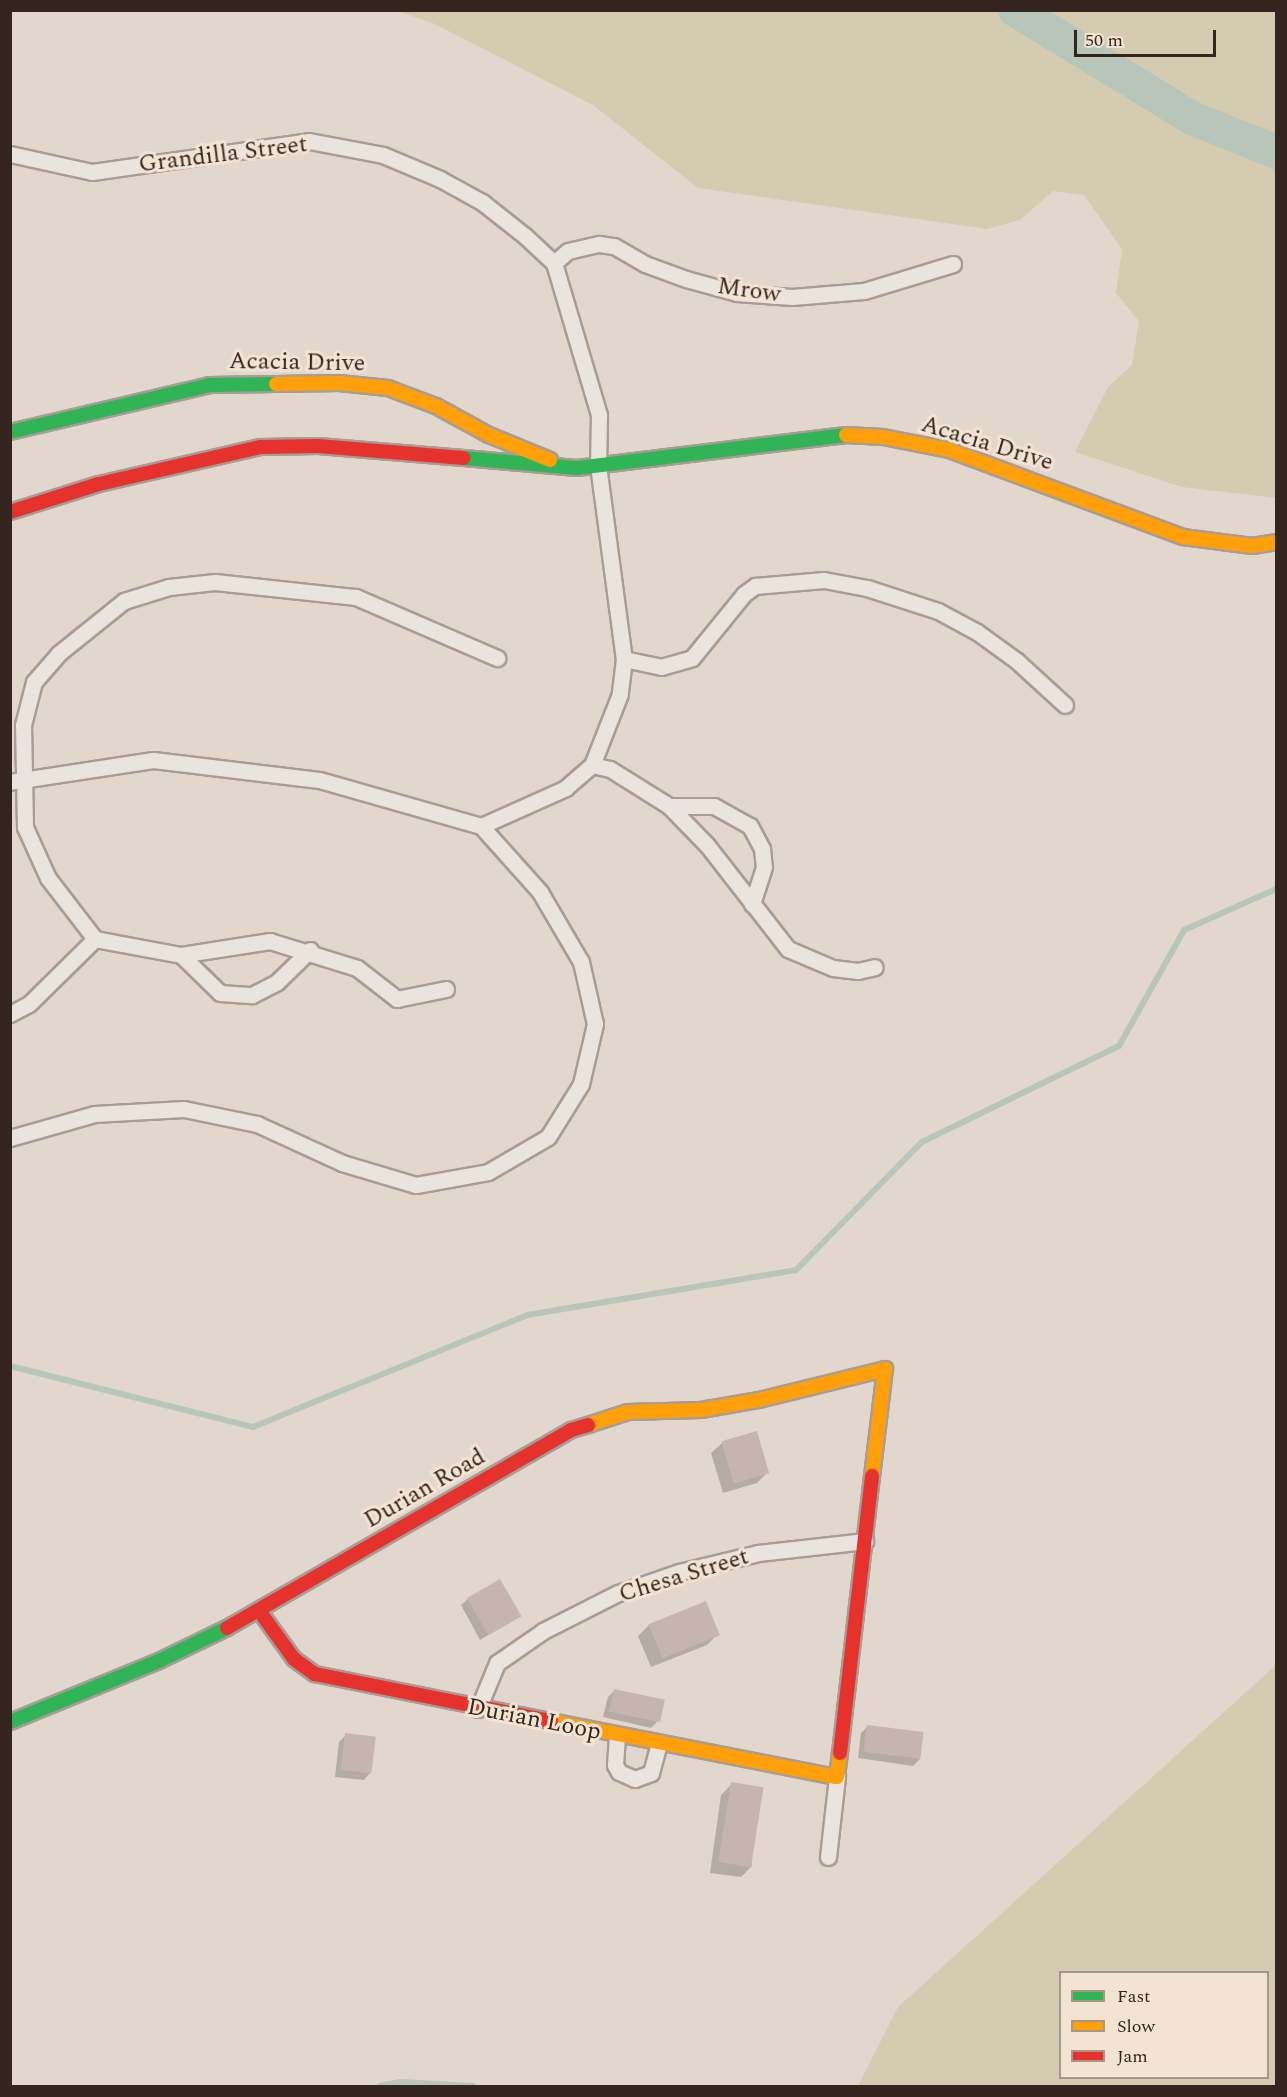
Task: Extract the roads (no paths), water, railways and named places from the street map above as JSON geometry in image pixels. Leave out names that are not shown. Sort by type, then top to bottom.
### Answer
[{"type":"street","name":"Grandilla Street","points":[[10,154],[92,172],[309,141],[372,153],[440,179],[482,202],[554,263]]},
{"type":"street","name":"Mrow","points":[[554,263],[568,251],[599,244],[614,246],[645,264],[686,279],[737,293],[792,297],[864,291],[953,264]]},
{"type":"street","points":[[481,826],[566,788],[592,765],[620,694],[624,659],[598,465],[599,415],[554,263]]},
{"type":"street","name":"Acacia Drive","points":[[10,432],[210,385],[339,383],[388,388],[426,402],[489,435],[570,468]]},
{"type":"street","name":"Acacia Drive","points":[[10,512],[99,484],[261,447],[318,446],[570,468],[834,434],[883,437],[949,450],[1183,537],[1252,546],[1276,542]]},
{"type":"street","points":[[624,659],[661,667],[692,658],[744,594],[755,586],[824,580],[867,588],[938,611],[1017,661],[1065,705]]},
{"type":"street","points":[[446,989],[397,999],[357,968],[310,950],[270,941],[181,955],[95,939],[48,878],[25,828],[16,779],[22,725],[34,682],[58,654],[124,601],[169,587],[215,582],[356,597],[497,658]]},
{"type":"street","points":[[10,1138],[94,1114],[184,1109],[257,1124],[342,1163],[416,1185],[488,1172],[548,1137],[581,1084],[595,1024],[581,962],[540,892],[481,826],[319,780],[153,760],[16,779]]},
{"type":"street","points":[[592,765],[610,769],[669,806],[707,845],[788,949],[834,968],[875,967]]},
{"type":"street","points":[[669,806],[714,806],[750,826],[762,849],[764,867],[752,904]]},
{"type":"street","points":[[10,1014],[29,1004],[95,939]]},
{"type":"street","points":[[181,955],[220,993],[252,995],[277,982],[310,950]]},
{"type":"street","name":"Durian Road","points":[[10,1722],[161,1660],[260,1612],[571,1430],[628,1412],[701,1410],[759,1400],[885,1369],[865,1541]]},
{"type":"street","points":[[828,1857],[865,1541]]},
{"type":"street","name":"Chesa Street","points":[[478,1709],[496,1663],[543,1631],[618,1593],[680,1572],[758,1553],[865,1541]]},
{"type":"street","name":"Durian Loop","points":[[260,1612],[294,1659],[315,1674],[478,1709],[837,1777]]},
{"type":"street","points":[[617,1736],[615,1766],[619,1772],[635,1779],[651,1773],[659,1744]]},
{"type":"waterway","points":[[1015,10],[1192,118],[1276,152]]},
{"type":"waterway","points":[[10,1366],[253,1427],[527,1315],[796,1270],[922,1142],[1119,1046],[1184,930],[1276,889]]},
{"type":"waterway","points":[[380,2086],[401,2082],[473,2086]]}]
